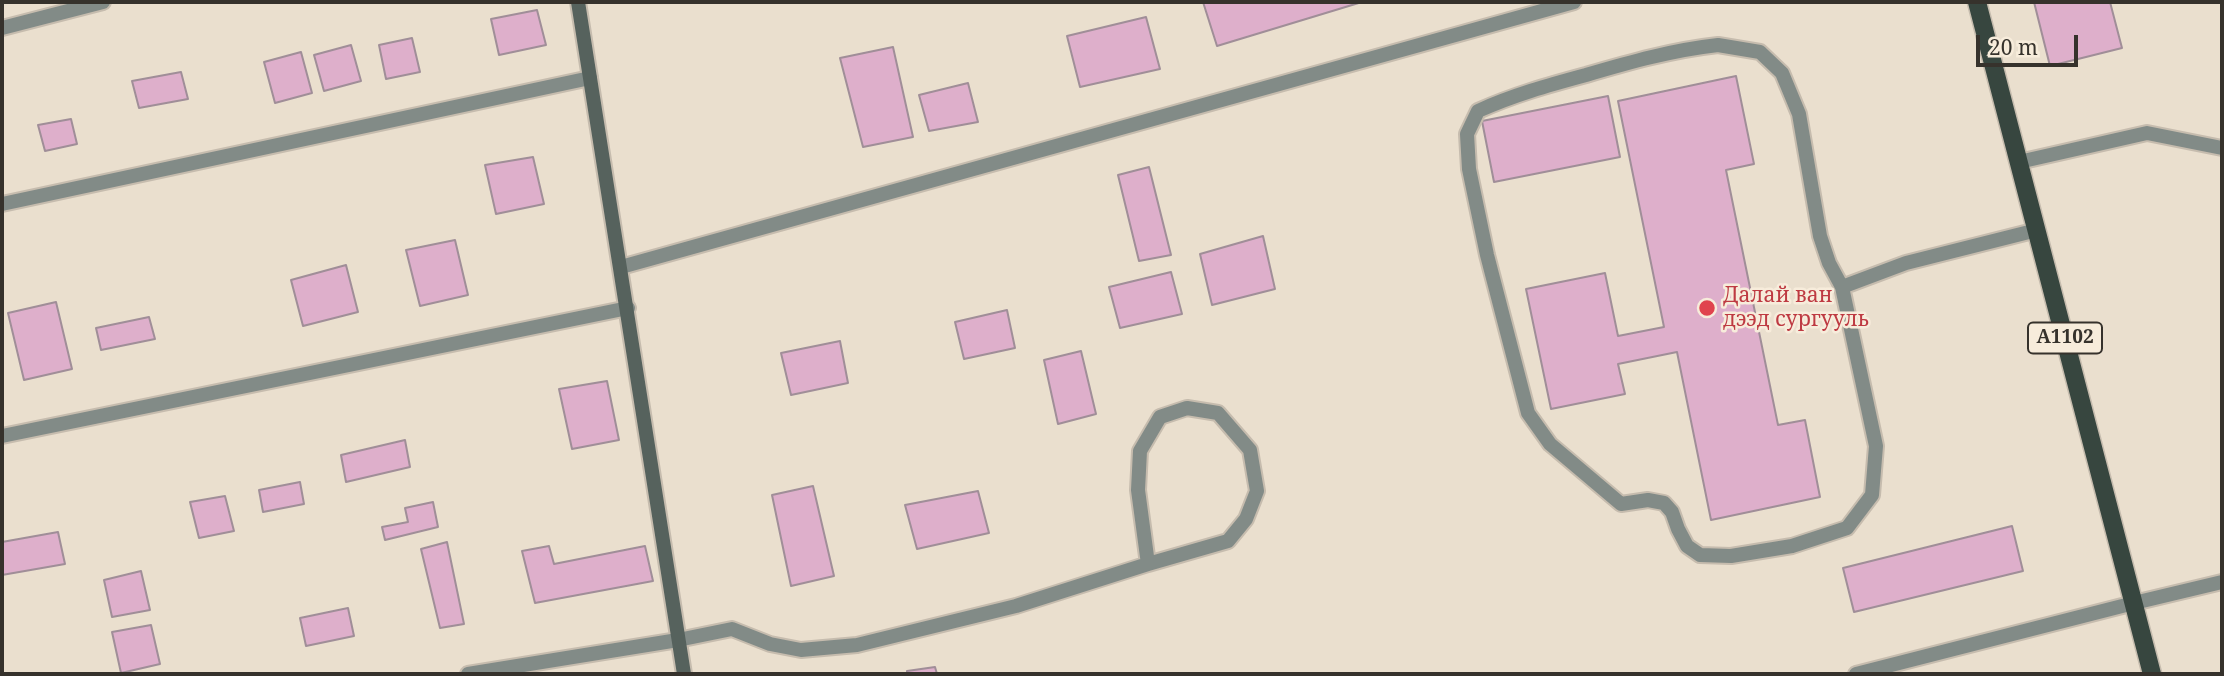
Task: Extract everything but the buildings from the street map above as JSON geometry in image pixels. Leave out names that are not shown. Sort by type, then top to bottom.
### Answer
[{"type":"main road","points":[[578,2],[684,674]]},
{"type":"main road","name":"A1102","points":[[1977,2],[2151,674]]},
{"type":"street","points":[[2,28],[103,2]]},
{"type":"street","points":[[621,267],[1574,2]]},
{"type":"street","points":[[1718,45],[1760,52],[1782,73],[1799,114],[1820,236],[1829,263],[1842,287],[1876,446],[1872,495],[1847,528],[1792,546],[1731,556],[1700,555],[1687,546],[1672,512],[1664,503],[1648,500],[1621,504],[1550,444],[1528,412],[1487,255],[1469,169],[1467,134],[1478,111],[1505,99],[1631,62],[1685,48],[1718,45]]},
{"type":"street","points":[[2,204],[590,78]]},
{"type":"street","points":[[2019,162],[2147,132],[2222,148]]},
{"type":"street","points":[[1842,287],[1906,263],[2036,230]]},
{"type":"street","points":[[2,436],[628,308]]},
{"type":"street","points":[[467,674],[732,629],[770,644],[801,650],[857,645],[1016,606],[1228,541],[1246,519],[1257,491],[1250,450],[1218,413],[1187,408],[1160,417],[1140,451],[1138,489],[1148,564]]},
{"type":"street","points":[[1856,674],[2222,582]]},
{"type":"place","name":"Далай ван дээд сургууль","points":[[1707,308]]}]
